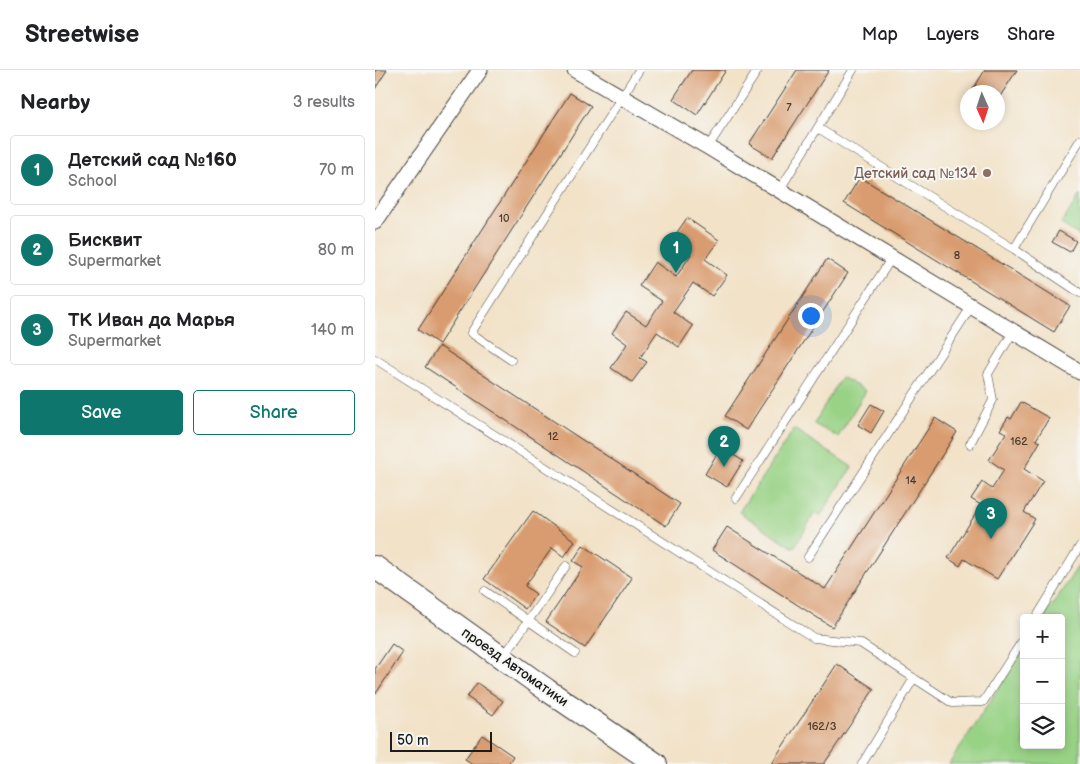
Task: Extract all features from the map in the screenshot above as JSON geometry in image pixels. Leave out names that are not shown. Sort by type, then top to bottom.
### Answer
[{"type":"main road","name":"проезд Автоматики","points":[[375,567],[656,764]]},
{"type":"street","points":[[375,222],[480,70]]},
{"type":"street","points":[[575,70],[708,147],[971,308],[1078,368]]},
{"type":"lane","points":[[511,360],[471,332],[639,70]]},
{"type":"lane","points":[[708,147],[758,70]]},
{"type":"lane","points":[[779,191],[853,70]]},
{"type":"lane","points":[[818,128],[1014,249],[1080,293]]},
{"type":"lane","points":[[1014,249],[1080,140]]},
{"type":"lane","points":[[736,498],[891,259]]},
{"type":"lane","points":[[808,557],[971,308]]},
{"type":"lane","points":[[970,444],[993,400],[988,374],[1013,332]]},
{"type":"lane","points":[[375,359],[814,638],[860,643],[952,703],[983,702],[1020,644]]},
{"type":"lane","points":[[1038,614],[1080,546]]},
{"type":"lane","points":[[503,658],[566,566]]},
{"type":"lane","points":[[485,591],[575,653]]},
{"type":"lane","points":[[862,764],[914,678]]},
{"type":"green space","points":[[1080,195],[1080,236],[1061,224]]},
{"type":"green space","points":[[841,377],[866,391],[838,437],[814,424]]},
{"type":"green space","points":[[794,429],[852,467],[821,515],[814,514],[794,548],[739,512]]},
{"type":"green space","points":[[1080,563],[1080,764],[949,764],[1020,655],[1020,749],[1065,749],[1065,614],[1047,614]]},
{"type":"building","points":[[375,70],[387,70],[375,89]]},
{"type":"building","points":[[692,70],[726,70],[697,115],[673,99]]},
{"type":"building","points":[[797,70],[829,70],[772,158],[749,144]]},
{"type":"building","points":[[985,70],[1017,70],[1005,89],[1005,85],[976,85]]},
{"type":"building","points":[[570,93],[591,106],[439,344],[418,330]]},
{"type":"building","points":[[860,177],[1070,306],[1054,332],[844,203]]},
{"type":"building","points":[[687,218],[719,240],[705,259],[727,275],[712,296],[693,283],[673,312],[693,326],[679,347],[657,332],[640,358],[647,362],[632,382],[611,368],[627,344],[612,333],[626,312],[646,325],[662,301],[639,286],[655,262],[676,277],[691,255],[671,241]]},
{"type":"building","points":[[1059,231],[1076,241],[1070,252],[1052,242]]},
{"type":"building","points":[[827,259],[848,273],[746,430],[725,416]]},
{"type":"building","points":[[439,346],[680,504],[666,526],[425,367]]},
{"type":"building","points":[[1021,402],[1049,418],[1036,440],[1040,442],[1024,469],[1043,481],[1024,512],[1035,519],[997,579],[964,559],[960,566],[948,558],[981,505],[971,499],[982,482],[992,489],[1004,470],[989,460],[1006,433],[1000,430],[1008,417],[1011,419]]},
{"type":"building","points":[[871,404],[884,411],[871,433],[858,425]]},
{"type":"building","points":[[935,418],[957,432],[832,627],[712,550],[727,527],[825,589]]},
{"type":"building","points":[[721,447],[743,461],[727,487],[705,474]]},
{"type":"building","points":[[533,511],[575,541],[564,557],[552,548],[525,586],[536,594],[525,609],[484,579]]},
{"type":"building","points":[[583,545],[632,578],[585,648],[546,622],[583,567],[573,561]]},
{"type":"building","points":[[392,644],[403,652],[375,695],[375,669]]},
{"type":"building","points":[[837,664],[874,689],[824,764],[771,764]]},
{"type":"building","points":[[477,683],[503,701],[493,715],[467,697]]},
{"type":"building","points":[[482,735],[513,756],[508,764],[473,764],[465,759]]},
{"type":"place","name":"Детский сад №134","points":[[987,173]]},
{"type":"place","name":"Детский сад №160","points":[[676,273]]},
{"type":"place","name":"Бисквит","points":[[724,467]]},
{"type":"place","name":"ТК Иван да Марья","points":[[991,539]]}]
